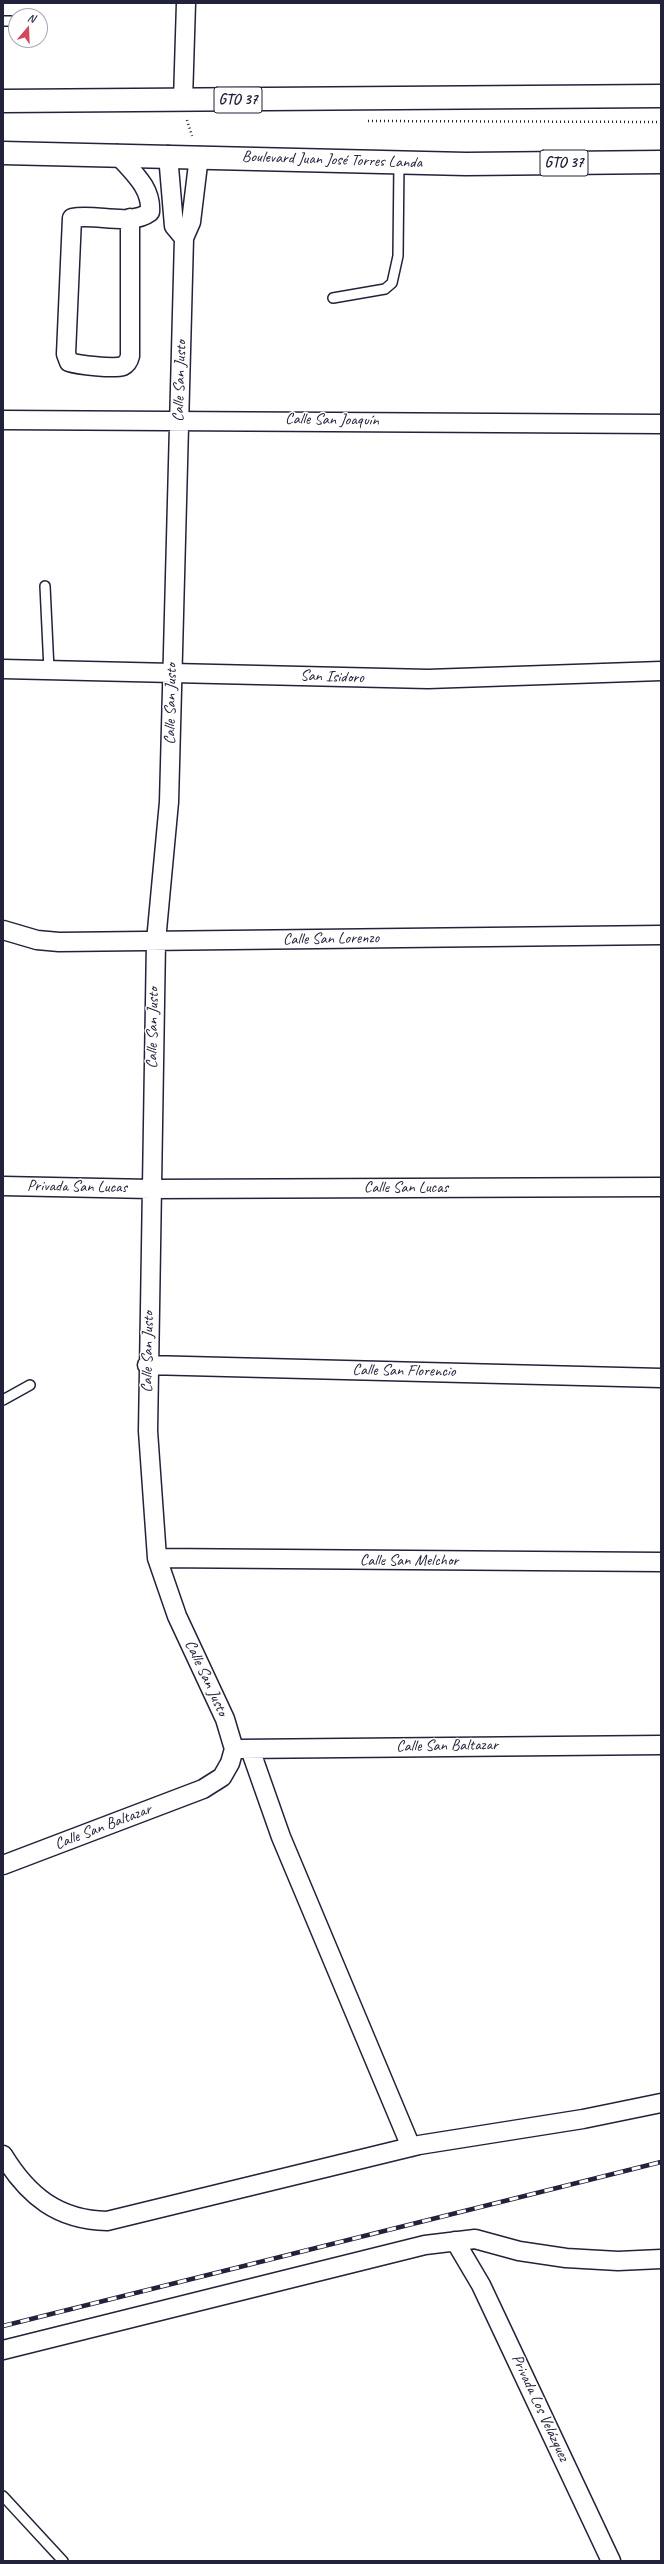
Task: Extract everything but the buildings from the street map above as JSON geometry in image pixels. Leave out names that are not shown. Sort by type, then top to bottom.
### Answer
[{"type":"main road","name":"GTO 37","points":[[3,101],[661,96]]},
{"type":"main road","name":"Boulevard Juan José Torres Landa","points":[[3,153],[168,155],[466,164],[661,162]]},
{"type":"street","points":[[183,100],[186,3]]},
{"type":"street","points":[[117,154],[147,188],[151,204],[150,212],[144,217],[72,218],[66,354],[69,362],[76,365],[122,366],[128,362],[130,356],[130,218]]},
{"type":"street","points":[[168,155],[174,226],[184,238]]},
{"type":"street","name":"Calle San Justo","points":[[199,156],[191,222],[184,238],[169,802],[156,941],[147,1365],[148,1431],[157,1558],[177,1616],[225,1719],[242,1749],[281,1837],[411,2147]]},
{"type":"street","name":"Calle San Joaquín","points":[[3,420],[179,419],[661,424]]},
{"type":"street","name":"San Isidoro","points":[[3,668],[428,679],[661,671]]},
{"type":"street","name":"Calle San Lorenzo","points":[[3,930],[37,940],[59,942],[661,935]]},
{"type":"street","name":"Privada San Lucas","points":[[3,1186],[150,1189]]},
{"type":"street","name":"Calle San Lucas","points":[[150,1189],[661,1188]]},
{"type":"street","name":"Calle San Florencio","points":[[147,1365],[661,1378]]},
{"type":"street","name":"Calle San Melchor","points":[[157,1558],[661,1562]]},
{"type":"street","name":"Calle San Baltazar","points":[[3,1865],[203,1789],[222,1777],[242,1749],[661,1745]]},
{"type":"street","points":[[3,2155],[28,2188],[48,2205],[84,2221],[107,2221],[411,2147],[582,2119],[661,2103]]},
{"type":"street","points":[[3,2350],[425,2245],[455,2241],[480,2240],[519,2251],[566,2258],[618,2261],[661,2259]]},
{"type":"street","name":"Privada Los Velázquez","points":[[455,2241],[482,2285],[611,2561]]},
{"type":"lane","points":[[334,298],[384,289],[392,283],[398,256],[399,162]]},
{"type":"lane","points":[[46,586],[49,670]]},
{"type":"lane","points":[[3,1400],[30,1385]]},
{"type":"lane","points":[[3,2496],[63,2561]]},
{"type":"path","points":[[183,100],[187,121],[199,156]]},
{"type":"railway","points":[[3,2326],[661,2162]]}]
